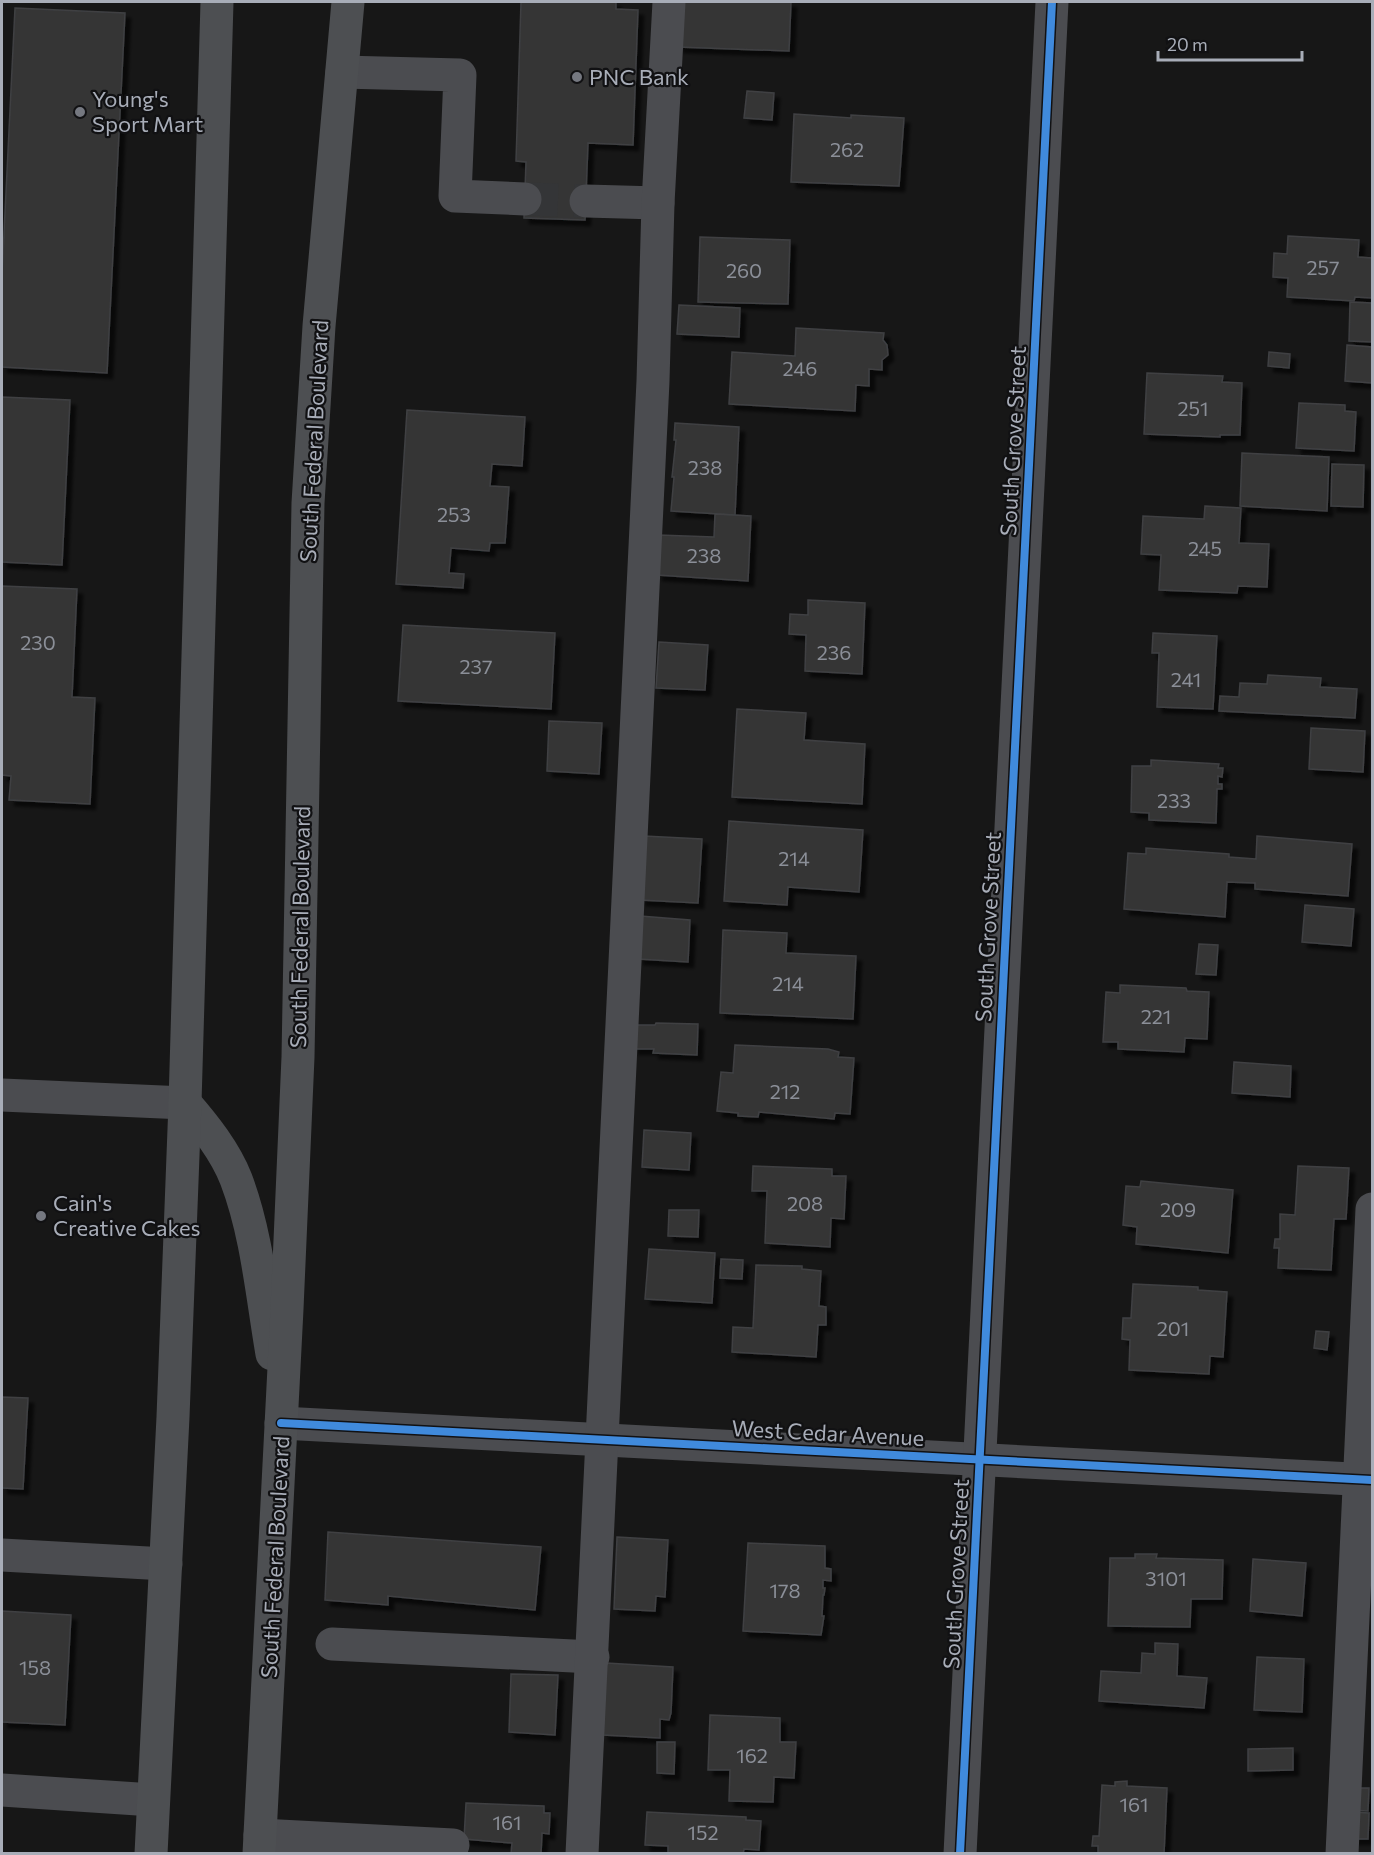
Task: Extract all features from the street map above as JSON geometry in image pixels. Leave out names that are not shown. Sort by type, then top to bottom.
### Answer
[{"type":"main road","points":[[151,1854],[166,1564],[185,1103],[217,2]]},
{"type":"main road","name":"South Federal Boulevard","points":[[259,1844],[282,1419],[298,1057],[308,502],[319,326],[348,2]]},
{"type":"main road","points":[[185,1103],[221,1150],[236,1178],[247,1213],[282,1419]]},
{"type":"street","points":[[582,1854],[653,381],[658,203],[669,2]]},
{"type":"street","name":"South Grove Street","points":[[960,1854],[1052,2]]},
{"type":"street","points":[[342,72],[460,75],[455,196],[525,199]]},
{"type":"street","points":[[586,201],[658,203]]},
{"type":"street","points":[[2,1095],[185,1103]]},
{"type":"street","points":[[1342,1854],[1366,1480],[1372,1209]]},
{"type":"street","name":"West Cedar Avenue","points":[[282,1419],[603,1440],[1366,1480]]},
{"type":"street","points":[[2,1555],[166,1564]]},
{"type":"street","points":[[333,1644],[593,1657]]},
{"type":"street","points":[[2,1790],[153,1800]]},
{"type":"street","points":[[259,1844],[453,1845]]},
{"type":"building","name":"PNC Bank","points":[[521,2],[616,2],[616,9],[638,10],[633,145],[588,143],[585,220],[524,218],[526,162],[516,161]]},
{"type":"building","points":[[680,2],[791,2],[789,51],[678,47]]},
{"type":"building","points":[[15,8],[125,13],[107,373],[2,367],[2,274]]},
{"type":"building","points":[[747,91],[774,93],[772,120],[744,118]]},
{"type":"building","points":[[794,114],[851,118],[851,115],[904,118],[899,186],[791,182]]},
{"type":"building","points":[[1288,236],[1359,240],[1358,257],[1372,258],[1372,298],[1355,297],[1354,301],[1287,297],[1288,278],[1273,277],[1274,253],[1287,254]]},
{"type":"building","points":[[700,237],[790,240],[788,304],[698,302]]},
{"type":"building","points":[[1350,302],[1372,303],[1372,342],[1349,341]]},
{"type":"building","points":[[679,305],[740,308],[739,337],[677,334]]},
{"type":"building","points":[[796,328],[884,333],[883,340],[887,345],[888,355],[882,360],[882,370],[869,369],[869,386],[856,385],[855,411],[729,404],[732,352],[795,356]]},
{"type":"building","points":[[1347,345],[1372,347],[1372,383],[1345,381]]},
{"type":"building","points":[[1269,352],[1290,354],[1289,368],[1268,366]]},
{"type":"building","points":[[1147,373],[1223,376],[1222,382],[1242,383],[1240,435],[1220,435],[1220,437],[1144,434]]},
{"type":"building","points":[[2,397],[70,400],[62,565],[2,562]]},
{"type":"building","points":[[1299,403],[1345,405],[1345,411],[1356,412],[1354,451],[1296,448]]},
{"type":"building","points":[[407,410],[525,417],[522,466],[492,464],[490,486],[509,487],[505,543],[490,543],[489,551],[451,548],[449,573],[464,574],[463,588],[396,584]]},
{"type":"building","points":[[675,423],[739,427],[735,515],[671,511]]},
{"type":"building","points":[[1242,453],[1329,457],[1327,511],[1240,506]]},
{"type":"building","points":[[1332,464],[1364,465],[1363,507],[1331,506]]},
{"type":"building","points":[[1205,506],[1241,508],[1239,543],[1269,544],[1267,587],[1238,586],[1237,593],[1159,590],[1161,555],[1141,554],[1143,516],[1204,519]]},
{"type":"building","points":[[715,514],[751,516],[748,581],[657,575],[659,535],[714,537]]},
{"type":"building","points":[[2,586],[77,589],[72,697],[95,698],[90,804],[9,800],[11,776],[2,775]]},
{"type":"building","points":[[808,600],[865,603],[862,674],[805,671],[806,635],[789,634],[790,614],[808,615]]},
{"type":"building","points":[[403,625],[555,633],[551,709],[398,701]]},
{"type":"building","points":[[1153,633],[1217,636],[1213,709],[1157,707],[1159,653],[1152,653]]},
{"type":"building","points":[[659,642],[708,645],[705,690],[656,688]]},
{"type":"building","points":[[1268,675],[1321,678],[1320,687],[1357,689],[1355,718],[1219,711],[1220,696],[1239,697],[1240,683],[1267,684]]},
{"type":"building","points":[[737,709],[806,713],[804,740],[865,744],[862,804],[732,797]]},
{"type":"building","points":[[549,721],[602,723],[599,774],[547,771]]},
{"type":"building","points":[[1311,728],[1365,731],[1363,772],[1309,769]]},
{"type":"building","points":[[1151,760],[1219,764],[1218,768],[1223,768],[1222,777],[1218,776],[1218,784],[1222,784],[1222,789],[1217,789],[1216,823],[1149,820],[1149,813],[1131,812],[1132,766],[1151,766]]},
{"type":"building","points":[[729,821],[863,830],[859,892],[788,887],[787,905],[724,901]]},
{"type":"building","points":[[644,836],[702,839],[698,903],[640,900]]},
{"type":"building","points":[[1257,836],[1352,844],[1348,896],[1255,889],[1255,883],[1227,882],[1225,917],[1124,909],[1128,853],[1146,854],[1146,848],[1229,854],[1229,857],[1256,859]]},
{"type":"building","points":[[1305,905],[1354,909],[1351,946],[1302,942]]},
{"type":"building","points":[[640,916],[690,920],[688,962],[638,959]]},
{"type":"building","points":[[723,930],[787,933],[786,953],[856,956],[853,1019],[720,1013]]},
{"type":"building","points":[[1199,944],[1218,945],[1216,975],[1196,974]]},
{"type":"building","points":[[1120,985],[1186,988],[1187,991],[1209,992],[1207,1039],[1185,1038],[1184,1052],[1118,1049],[1118,1042],[1103,1042],[1106,992],[1120,993]]},
{"type":"building","points":[[656,1023],[698,1024],[697,1055],[653,1053],[654,1049],[633,1049],[633,1025],[655,1025]]},
{"type":"building","points":[[735,1045],[828,1049],[839,1052],[838,1057],[854,1058],[850,1114],[835,1113],[834,1119],[759,1112],[758,1117],[738,1116],[738,1113],[717,1111],[721,1072],[733,1073]]},
{"type":"building","points":[[1234,1062],[1291,1066],[1290,1097],[1232,1093]]},
{"type":"building","points":[[644,1130],[691,1133],[689,1170],[642,1167]]},
{"type":"building","points":[[753,1166],[832,1169],[832,1176],[846,1176],[844,1219],[831,1218],[830,1247],[765,1243],[767,1191],[752,1191]]},
{"type":"building","points":[[1298,1166],[1349,1168],[1346,1219],[1334,1219],[1331,1270],[1278,1268],[1279,1248],[1274,1248],[1275,1239],[1280,1239],[1280,1214],[1295,1215]]},
{"type":"building","points":[[1141,1181],[1233,1190],[1228,1253],[1136,1244],[1137,1227],[1123,1225],[1126,1186],[1140,1187]]},
{"type":"building","points":[[669,1210],[699,1210],[698,1237],[668,1236]]},
{"type":"building","points":[[649,1249],[715,1253],[712,1303],[645,1299]]},
{"type":"building","points":[[721,1259],[743,1260],[742,1279],[720,1278]]},
{"type":"building","points":[[756,1265],[802,1266],[802,1269],[821,1271],[819,1306],[826,1307],[826,1325],[818,1325],[816,1357],[732,1352],[733,1327],[753,1328]]},
{"type":"building","points":[[1133,1284],[1198,1287],[1198,1290],[1227,1292],[1223,1357],[1210,1356],[1209,1374],[1129,1370],[1130,1340],[1122,1339],[1123,1318],[1131,1318]]},
{"type":"building","points":[[1316,1331],[1329,1332],[1327,1350],[1314,1348]]},
{"type":"building","points":[[2,1397],[28,1398],[23,1489],[2,1488]]},
{"type":"building","points":[[328,1532],[541,1547],[535,1610],[388,1596],[388,1605],[325,1600]]},
{"type":"building","points":[[617,1537],[668,1540],[665,1597],[656,1596],[655,1611],[614,1609]]},
{"type":"building","points":[[748,1543],[825,1546],[825,1568],[831,1569],[831,1581],[823,1580],[823,1588],[825,1588],[822,1616],[824,1616],[821,1635],[743,1631]]},
{"type":"building","points":[[1135,1554],[1157,1554],[1156,1558],[1223,1560],[1222,1599],[1191,1599],[1190,1627],[1108,1626],[1110,1558],[1135,1558]]},
{"type":"building","points":[[1253,1559],[1306,1563],[1302,1616],[1250,1611]]},
{"type":"building","points":[[2,1611],[71,1615],[65,1725],[2,1722]]},
{"type":"building","points":[[1155,1643],[1178,1644],[1177,1676],[1207,1678],[1204,1708],[1099,1701],[1101,1671],[1141,1673],[1142,1653],[1155,1654]]},
{"type":"building","points":[[1257,1657],[1304,1659],[1302,1712],[1254,1710]]},
{"type":"building","points":[[606,1663],[673,1667],[671,1713],[669,1720],[660,1719],[660,1738],[603,1735]]},
{"type":"building","points":[[511,1674],[558,1675],[555,1735],[509,1732]]},
{"type":"building","points":[[710,1715],[780,1718],[780,1742],[796,1742],[794,1778],[774,1777],[773,1802],[729,1801],[730,1770],[708,1770]]},
{"type":"building","points":[[657,1742],[675,1742],[674,1774],[657,1773]]},
{"type":"building","points":[[1293,1748],[1293,1770],[1248,1771],[1248,1749]]},
{"type":"building","points":[[1127,1781],[1127,1786],[1167,1788],[1164,1854],[1098,1854],[1098,1846],[1092,1846],[1093,1836],[1099,1836],[1102,1785],[1115,1786],[1115,1782]]},
{"type":"building","points":[[1353,1788],[1369,1788],[1368,1811],[1351,1810]]},
{"type":"building","points":[[466,1803],[544,1806],[544,1813],[550,1813],[549,1834],[542,1833],[541,1854],[511,1854],[512,1843],[464,1839]]},
{"type":"building","points":[[647,1812],[746,1817],[746,1820],[761,1821],[759,1850],[744,1849],[743,1854],[668,1854],[668,1846],[645,1845]]},
{"type":"building","points":[[1351,1812],[1369,1813],[1368,1839],[1351,1839]]},
{"type":"tunnel","points":[[525,199],[586,201]]},
{"type":"cycle path","points":[[960,1854],[1052,2]]},
{"type":"cycle path","points":[[281,1423],[1372,1480]]},
{"type":"place","name":"PNC Bank","points":[[577,77]]},
{"type":"place","name":"Young's Sport Mart","points":[[80,112]]},
{"type":"place","name":"Cain's Creative Cakes","points":[[41,1216]]}]
